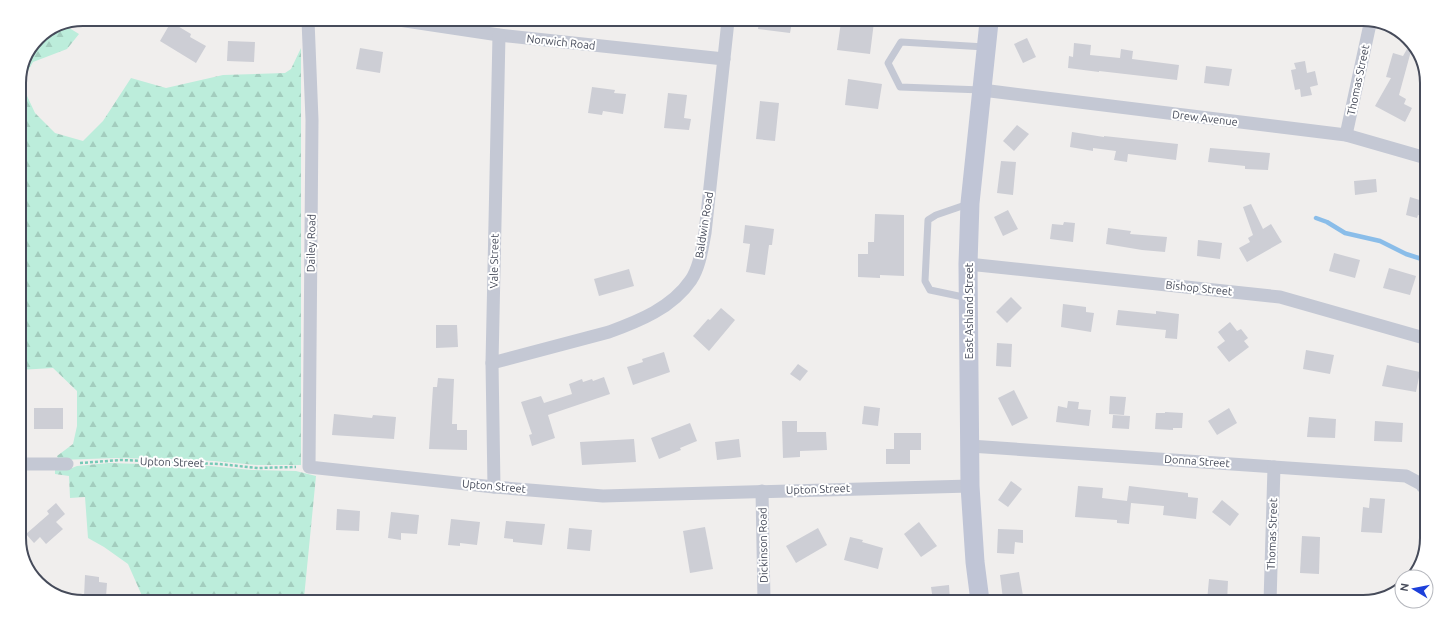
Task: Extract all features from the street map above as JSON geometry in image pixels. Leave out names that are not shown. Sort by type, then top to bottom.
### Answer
[{"type":"main road","name":"East Ashland Street","points":[[979,595],[975,562],[970,486],[968,264],[970,203],[989,26]]},
{"type":"street","name":"Dailey Road","points":[[308,26],[312,120],[309,467]]},
{"type":"street","name":"Norwich Road","points":[[439,26],[499,35],[724,59]]},
{"type":"street","name":"Baldwin Road","points":[[492,363],[609,332],[627,325],[667,305],[691,280],[700,258],[705,232],[727,26]]},
{"type":"street","name":"Thomas Street","points":[[1346,135],[1369,27]]},
{"type":"street","name":"Vale Street","points":[[494,487],[492,363],[499,35]]},
{"type":"street","name":"Drew Avenue","points":[[982,90],[1346,135],[1420,156]]},
{"type":"street","name":"Bishop Street","points":[[968,264],[1280,297],[1420,337]]},
{"type":"street","name":"Donna Street","points":[[970,446],[1406,476],[1420,485]]},
{"type":"street","points":[[26,464],[67,464]]},
{"type":"street","name":"Thomas Street","points":[[1270,595],[1274,466]]},
{"type":"street","name":"Upton Street","points":[[309,467],[494,487],[603,496],[970,486]]},
{"type":"street","name":"Dickinson Road","points":[[762,491],[764,595]]},
{"type":"lane","points":[[982,90],[900,87],[888,63],[901,42],[986,47]]},
{"type":"lane","points":[[968,298],[930,290],[925,281],[928,220],[936,215],[970,203]]},
{"type":"path","name":"Upton Street","points":[[67,464],[121,460],[219,464],[258,468],[309,467]]},
{"type":"green space","points":[[69,28],[79,34],[67,49],[33,62],[27,72],[30,61],[36,51],[51,36],[61,30]]},
{"type":"green space","points":[[301,48],[301,465],[256,465],[174,459],[116,458],[59,460],[57,456],[73,444],[77,426],[77,391],[53,368],[26,370],[26,94],[35,113],[55,133],[83,141],[103,121],[131,78],[166,88],[223,75],[285,73],[291,69]]},
{"type":"green space","points":[[109,463],[209,466],[252,470],[296,471],[316,476],[304,595],[142,595],[128,564],[88,538],[85,497],[70,498],[69,476],[55,474],[55,469],[67,470],[77,466]]},
{"type":"building","points":[[169,26],[178,26],[191,34],[190,37],[206,46],[196,63],[160,41]]},
{"type":"building","points":[[758,26],[791,26],[790,33],[758,29]]},
{"type":"building","points":[[840,26],[874,26],[870,54],[837,50]]},
{"type":"building","points":[[1027,38],[1036,57],[1023,63],[1014,44]]},
{"type":"building","points":[[228,41],[255,42],[254,62],[227,61]]},
{"type":"building","points":[[1074,43],[1091,45],[1090,55],[1120,58],[1121,49],[1133,51],[1132,59],[1179,65],[1177,80],[1068,68],[1069,56],[1073,57]]},
{"type":"building","points":[[360,48],[383,52],[380,73],[356,69]]},
{"type":"building","points":[[1407,49],[1409,50],[1411,52],[1399,95],[1406,99],[1404,104],[1412,108],[1405,122],[1375,106],[1391,78],[1386,77],[1393,53],[1403,56]]},
{"type":"building","points":[[1305,61],[1307,73],[1315,71],[1318,85],[1310,87],[1312,95],[1301,97],[1300,89],[1295,90],[1291,70],[1296,69],[1294,63]]},
{"type":"building","points":[[1206,66],[1232,69],[1229,86],[1204,83]]},
{"type":"building","points":[[848,79],[882,84],[878,109],[845,105]]},
{"type":"building","points":[[592,87],[615,90],[614,93],[626,94],[623,114],[603,111],[602,115],[588,113]]},
{"type":"building","points":[[668,93],[687,95],[684,118],[691,119],[689,130],[664,128]]},
{"type":"building","points":[[760,101],[779,103],[775,141],[756,139]]},
{"type":"building","points":[[1017,125],[1029,134],[1014,151],[1003,141]]},
{"type":"building","points":[[1072,132],[1104,137],[1178,144],[1176,160],[1128,154],[1127,162],[1114,160],[1116,151],[1093,148],[1093,151],[1070,147]]},
{"type":"building","points":[[1210,148],[1270,153],[1268,170],[1245,169],[1245,166],[1208,162]]},
{"type":"building","points":[[1001,161],[1016,162],[1013,195],[997,193]]},
{"type":"building","points":[[1376,179],[1377,192],[1355,195],[1354,181]]},
{"type":"building","points":[[1410,197],[1420,200],[1420,216],[1418,215],[1417,218],[1406,215]]},
{"type":"building","points":[[1251,204],[1263,229],[1271,224],[1282,242],[1247,262],[1239,248],[1250,242],[1248,238],[1253,235],[1243,207]]},
{"type":"building","points":[[1008,210],[1018,229],[1003,236],[994,217]]},
{"type":"building","points":[[875,214],[904,215],[904,276],[880,275],[880,278],[858,277],[858,254],[868,254],[868,242],[874,242]]},
{"type":"building","points":[[1064,222],[1075,223],[1073,242],[1050,239],[1052,224],[1063,225]]},
{"type":"building","points":[[745,225],[774,229],[772,245],[769,245],[765,275],[746,272],[750,244],[743,243]]},
{"type":"building","points":[[1108,228],[1131,231],[1130,234],[1167,237],[1165,252],[1106,244]]},
{"type":"building","points":[[1198,240],[1222,243],[1220,259],[1197,256]]},
{"type":"building","points":[[1334,253],[1360,260],[1355,278],[1329,271]]},
{"type":"building","points":[[1389,268],[1416,276],[1410,295],[1383,288]]},
{"type":"building","points":[[629,269],[634,286],[599,296],[594,279]]},
{"type":"building","points":[[1011,297],[1022,308],[1007,323],[996,312]]},
{"type":"building","points":[[1063,304],[1086,307],[1086,312],[1094,313],[1091,332],[1061,327]]},
{"type":"building","points":[[721,308],[735,320],[709,351],[693,336],[708,319],[710,320]]},
{"type":"building","points":[[1118,310],[1156,314],[1156,311],[1179,314],[1177,339],[1165,338],[1166,330],[1116,325]]},
{"type":"building","points":[[1230,322],[1237,331],[1241,329],[1248,338],[1244,341],[1249,347],[1229,362],[1217,347],[1225,341],[1218,332]]},
{"type":"building","points":[[436,325],[457,325],[458,347],[436,348]]},
{"type":"building","points":[[997,343],[1012,344],[1011,367],[996,366]]},
{"type":"building","points":[[1306,350],[1334,355],[1330,374],[1303,369]]},
{"type":"building","points":[[664,352],[670,372],[633,385],[627,367],[643,362],[642,359]]},
{"type":"building","points":[[798,364],[808,371],[800,381],[790,374]]},
{"type":"building","points":[[1387,365],[1420,372],[1416,392],[1382,386]]},
{"type":"building","points":[[604,377],[610,394],[548,415],[555,438],[532,446],[529,435],[532,434],[521,402],[541,396],[544,403],[572,394],[569,384],[582,379],[583,382],[592,379],[593,381]]},
{"type":"building","points":[[438,378],[454,379],[452,424],[457,424],[457,430],[467,430],[467,450],[429,449],[433,387],[437,387]]},
{"type":"building","points":[[1014,390],[1028,418],[1012,426],[998,398]]},
{"type":"building","points":[[1110,396],[1126,397],[1124,415],[1109,414]]},
{"type":"building","points":[[1068,401],[1079,402],[1078,409],[1091,410],[1089,426],[1056,422],[1058,406],[1067,408]]},
{"type":"building","points":[[864,406],[880,408],[878,426],[862,424]]},
{"type":"building","points":[[34,408],[63,408],[63,429],[34,429]]},
{"type":"building","points":[[1229,408],[1237,423],[1217,435],[1208,421]]},
{"type":"building","points":[[1156,413],[1183,413],[1182,428],[1173,428],[1173,430],[1155,429]]},
{"type":"building","points":[[334,414],[372,418],[373,415],[396,417],[394,439],[332,435]]},
{"type":"building","points":[[1113,415],[1130,416],[1129,429],[1112,428]]},
{"type":"building","points":[[1309,417],[1336,419],[1335,438],[1307,437]]},
{"type":"building","points":[[782,421],[797,421],[797,432],[826,432],[827,450],[800,451],[800,457],[783,458]]},
{"type":"building","points":[[1375,421],[1403,423],[1402,442],[1374,441]]},
{"type":"building","points":[[690,423],[697,441],[680,448],[681,450],[659,459],[651,438]]},
{"type":"building","points":[[894,433],[921,433],[921,450],[910,450],[910,464],[886,464],[886,449],[894,449]]},
{"type":"building","points":[[634,439],[636,462],[582,465],[580,442]]},
{"type":"building","points":[[739,439],[741,457],[717,460],[715,442]]},
{"type":"building","points":[[1011,481],[1022,489],[1008,507],[998,500]]},
{"type":"building","points":[[1078,486],[1103,488],[1102,498],[1127,501],[1129,486],[1188,493],[1188,497],[1198,498],[1196,519],[1163,515],[1164,506],[1131,503],[1129,524],[1117,523],[1117,520],[1075,517]]},
{"type":"building","points":[[1370,498],[1385,499],[1382,533],[1361,532],[1363,507],[1369,508]]},
{"type":"building","points":[[1222,500],[1239,514],[1230,526],[1212,512]]},
{"type":"building","points":[[56,503],[65,514],[56,522],[63,529],[46,544],[40,537],[34,543],[26,534],[49,514],[47,511]]},
{"type":"building","points":[[337,509],[360,511],[359,531],[336,530]]},
{"type":"building","points":[[391,512],[419,515],[417,534],[401,533],[401,540],[388,538]]},
{"type":"building","points":[[451,519],[480,522],[477,545],[460,543],[460,546],[448,545]]},
{"type":"building","points":[[506,521],[545,524],[542,545],[513,542],[513,539],[504,538]]},
{"type":"building","points":[[919,522],[937,546],[921,557],[904,534]]},
{"type":"building","points":[[705,527],[713,569],[690,573],[683,531]]},
{"type":"building","points":[[569,528],[592,530],[590,551],[567,549]]},
{"type":"building","points":[[818,528],[827,545],[796,563],[786,546]]},
{"type":"building","points":[[998,529],[1023,530],[1023,543],[1015,542],[1014,554],[997,553]]},
{"type":"building","points":[[1302,536],[1320,537],[1319,574],[1300,573]]},
{"type":"building","points":[[850,537],[863,540],[862,542],[883,548],[878,569],[844,560]]},
{"type":"building","points":[[1019,572],[1023,595],[1002,595],[1000,575]]},
{"type":"building","points":[[85,575],[99,577],[99,582],[107,583],[106,595],[84,595]]},
{"type":"building","points":[[1209,579],[1228,581],[1227,595],[1208,595]]},
{"type":"building","points":[[949,585],[950,595],[932,595],[931,587]]},
{"type":"waterway","points":[[1316,218],[1327,222],[1345,233],[1380,241],[1406,254],[1420,258]]}]
